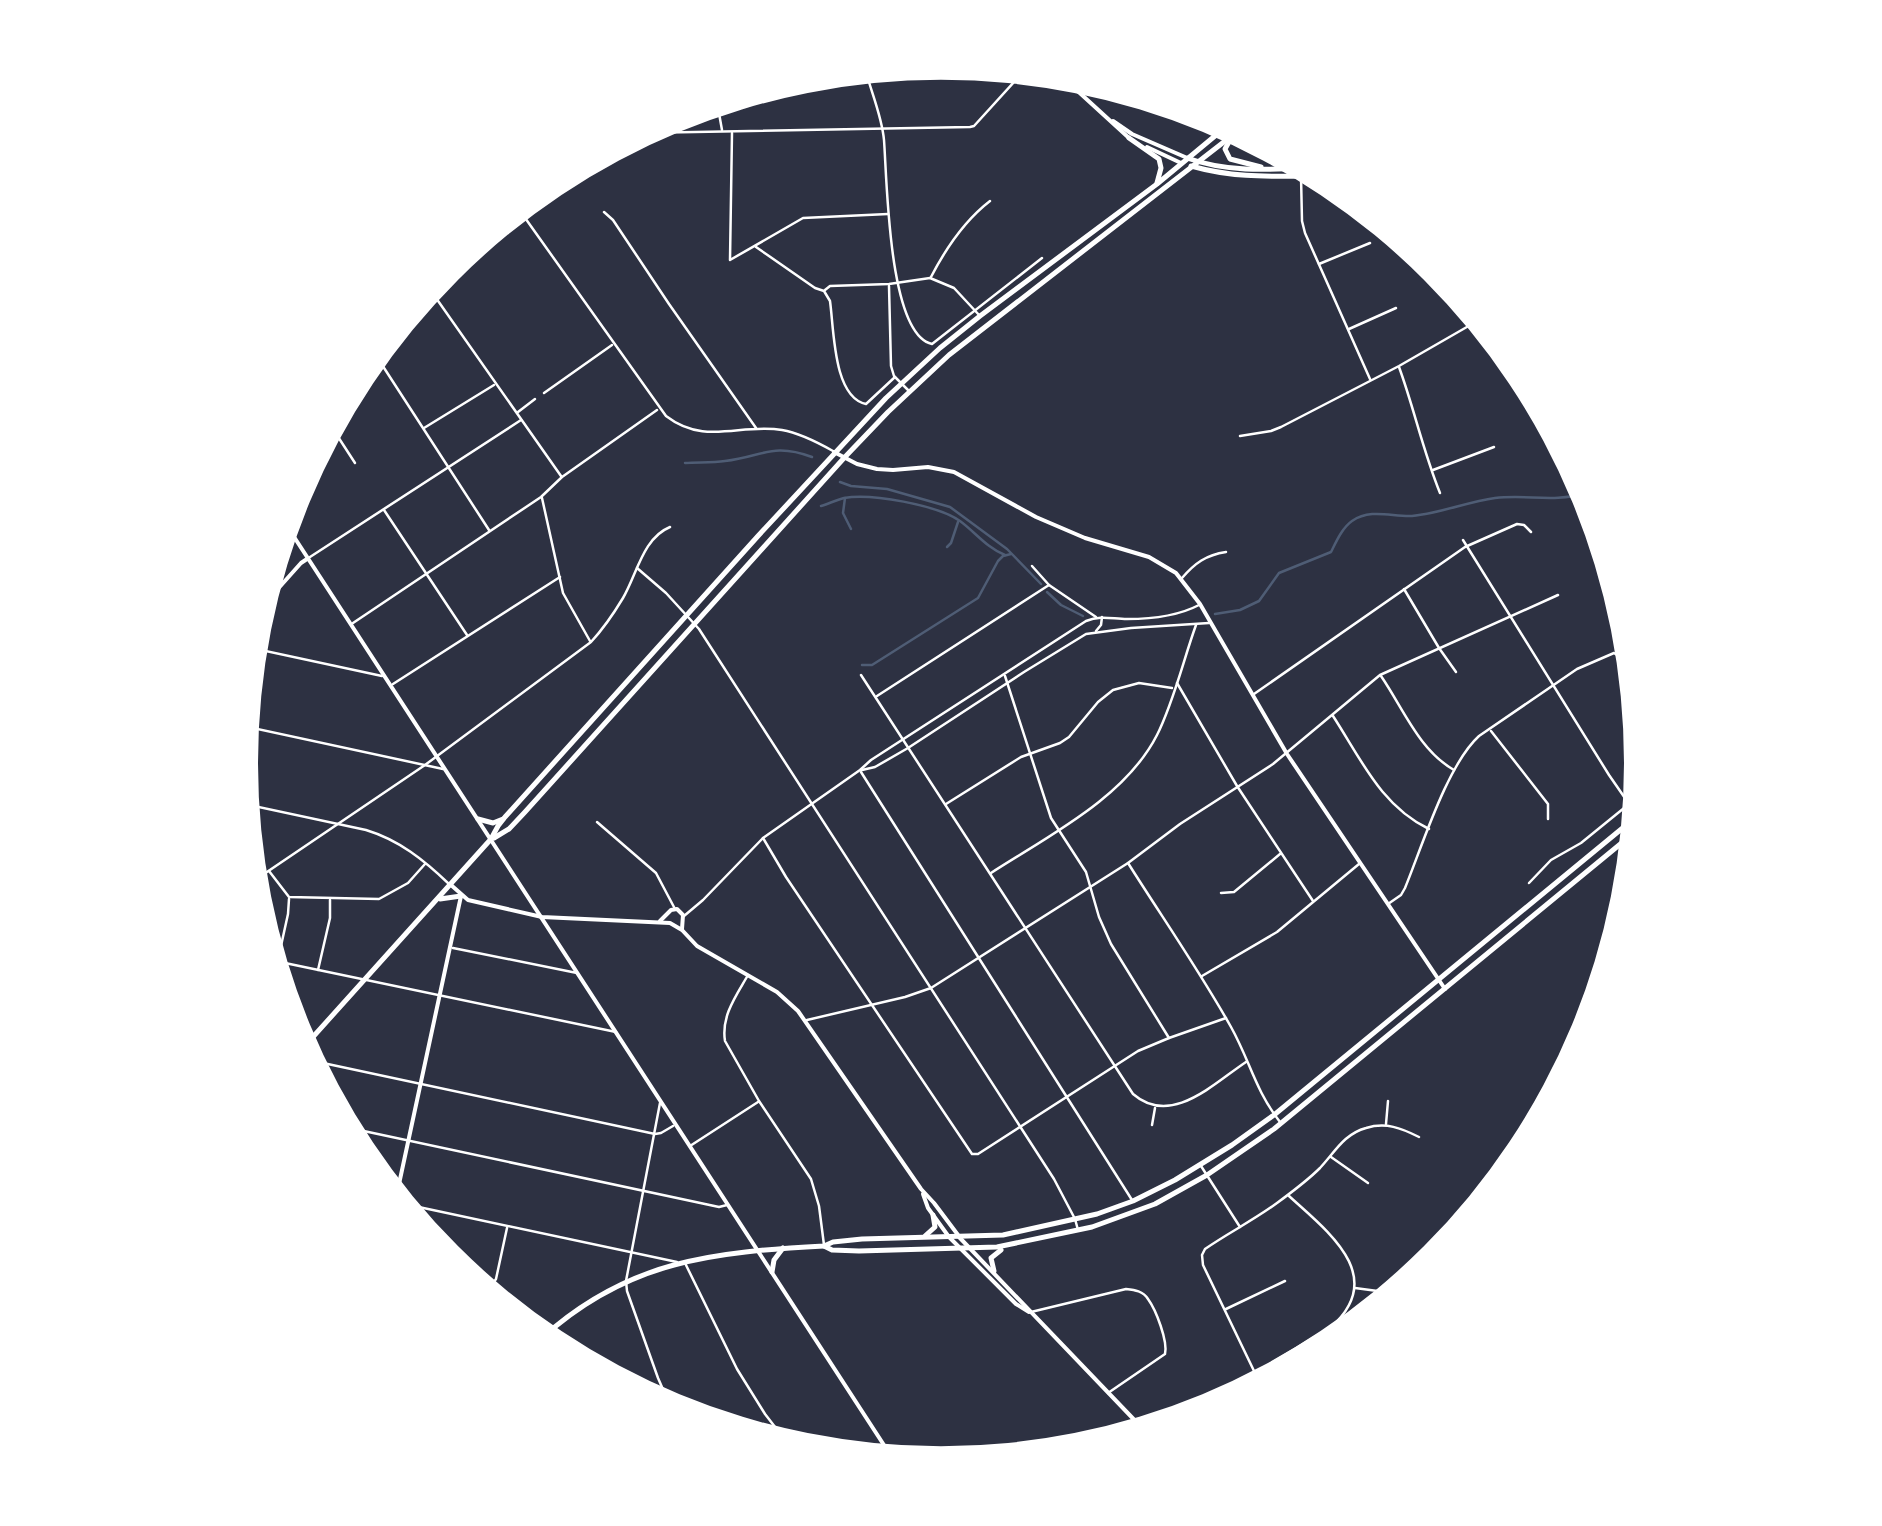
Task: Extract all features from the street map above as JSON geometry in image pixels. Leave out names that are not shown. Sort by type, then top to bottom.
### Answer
[{"type":"main road","points":[[315,1035],[492,840],[506,818],[688,614],[901,383],[977,313],[1157,184],[1213,137]]},
{"type":"main road","points":[[1129,138],[1159,158],[1157,184]]},
{"type":"main road","points":[[500,829],[525,812],[909,391],[949,355],[1224,142]]},
{"type":"main road","points":[[1228,144],[1225,149],[1230,159],[1268,169]]},
{"type":"main road","points":[[1184,160],[1224,174],[1289,177]]},
{"type":"main road","points":[[1195,164],[1276,169]]},
{"type":"main road","points":[[478,819],[492,823],[506,818]]},
{"type":"main road","points":[[556,1327],[582,1306],[626,1282],[682,1262],[862,1239],[1017,1233],[1133,1201],[1200,1165],[1274,1115],[1621,829]]},
{"type":"main road","points":[[824,1246],[859,1251],[1012,1246],[1078,1231],[1142,1210],[1207,1175],[1280,1124],[1619,845]]},
{"type":"main road","points":[[438,900],[461,896]]},
{"type":"main road","points":[[918,1238],[935,1228],[933,1215]]},
{"type":"main road","points":[[994,1271],[990,1264],[994,1254],[1012,1246]]},
{"type":"main road","points":[[772,1272],[774,1260],[783,1248]]},
{"type":"street","points":[[869,84],[882,129],[898,283],[904,313],[915,333],[932,344],[977,313],[1042,258]]},
{"type":"street","points":[[680,132],[974,126],[1012,84]]},
{"type":"street","points":[[1082,95],[1129,138],[1184,160]]},
{"type":"street","points":[[1105,116],[1184,160]]},
{"type":"street","points":[[720,117],[722,131]]},
{"type":"street","points":[[732,132],[730,260],[808,217],[888,214]]},
{"type":"street","points":[[1302,184],[1302,221],[1371,380]]},
{"type":"street","points":[[930,278],[962,227],[990,201]]},
{"type":"street","points":[[604,212],[757,429]]},
{"type":"street","points":[[527,220],[659,408],[674,422],[694,431],[719,433],[785,430],[877,470],[936,468],[954,472],[1057,527],[1149,557],[1182,579],[1286,754],[1445,989]]},
{"type":"street","points":[[1318,264],[1370,243]]},
{"type":"street","points":[[755,247],[824,292],[830,301],[840,376],[849,395],[861,404],[870,401],[895,377]]},
{"type":"street","points":[[824,292],[830,286],[930,278],[954,288],[977,313]]},
{"type":"street","points":[[889,284],[891,366],[895,377],[909,391]]},
{"type":"street","points":[[438,301],[562,477]]},
{"type":"street","points":[[1347,330],[1396,308]]},
{"type":"street","points":[[1240,436],[1274,430],[1467,327]]},
{"type":"street","points":[[544,393],[614,344]]},
{"type":"street","points":[[1399,366],[1440,493]]},
{"type":"street","points":[[384,368],[490,532]]},
{"type":"street","points":[[423,429],[496,384]]},
{"type":"street","points":[[516,412],[535,400]]},
{"type":"street","points":[[351,624],[541,497],[562,477],[659,408]]},
{"type":"street","points":[[281,584],[301,563],[522,420]]},
{"type":"street","points":[[340,439],[356,464]]},
{"type":"street","points":[[1432,471],[1494,447]]},
{"type":"street","points":[[541,497],[566,602],[590,642]]},
{"type":"street","points":[[384,510],[468,636]]},
{"type":"street","points":[[1252,695],[1465,547],[1517,524],[1530,532]]},
{"type":"street","points":[[282,942],[289,898],[269,870],[425,765],[590,642],[622,600],[651,540],[670,527]]},
{"type":"street","points":[[296,538],[883,1444]]},
{"type":"street","points":[[1463,540],[1623,794]]},
{"type":"street","points":[[1182,579],[1198,562],[1226,552]]},
{"type":"street","points":[[1032,566],[1049,585],[1099,617],[1101,631]]},
{"type":"street","points":[[637,568],[695,623],[1054,1179],[1078,1231]]},
{"type":"street","points":[[391,685],[560,577]]},
{"type":"street","points":[[875,697],[1049,585]]},
{"type":"street","points":[[1404,589],[1456,672]]},
{"type":"street","points":[[806,1020],[930,988],[1128,863],[1286,754],[1380,674],[1558,595]]},
{"type":"street","points":[[660,921],[703,900],[763,838],[871,760],[1088,620],[1161,616],[1200,604]]},
{"type":"street","points":[[1088,620],[1101,631]]},
{"type":"street","points":[[860,770],[875,767],[908,748],[1086,634],[1211,623]]},
{"type":"street","points":[[990,874],[1111,794],[1133,772],[1156,736],[1196,625]]},
{"type":"street","points":[[268,651],[386,676]]},
{"type":"street","points":[[1387,905],[1403,892],[1454,770],[1474,741],[1584,666],[1615,653]]},
{"type":"street","points":[[1004,674],[1048,810],[1092,884],[1111,944],[1169,1038]]},
{"type":"street","points":[[1380,674],[1424,745],[1454,770]]},
{"type":"street","points":[[861,675],[1133,1094],[1156,1107],[1168,1107],[1182,1103],[1246,1062]]},
{"type":"street","points":[[1176,682],[1237,786],[1313,902]]},
{"type":"street","points":[[944,805],[1030,753],[1060,744],[1098,702],[1119,687],[1146,683],[1174,689]]},
{"type":"street","points":[[1332,715],[1386,798],[1402,814],[1429,829]]},
{"type":"street","points":[[259,729],[446,769]]},
{"type":"street","points":[[1490,730],[1548,804],[1548,819]]},
{"type":"street","points":[[860,770],[1133,1201]]},
{"type":"street","points":[[259,807],[385,836],[426,863],[470,900],[542,917],[672,924],[697,946],[777,992],[806,1020],[921,1189],[960,1237],[1133,1419]]},
{"type":"street","points":[[1530,883],[1550,860],[1580,843],[1623,810]]},
{"type":"street","points":[[597,822],[656,873],[682,930]]},
{"type":"street","points":[[763,838],[972,1154],[1020,1128],[1115,1065],[1169,1038],[1226,1018]]},
{"type":"street","points":[[1221,893],[1234,892],[1281,853]]},
{"type":"street","points":[[289,898],[380,899],[408,883],[426,863]]},
{"type":"street","points":[[1128,863],[1226,1018],[1265,1103],[1280,1124]]},
{"type":"street","points":[[1200,977],[1277,932],[1359,864]]},
{"type":"street","points":[[401,1182],[461,896]]},
{"type":"street","points":[[318,970],[330,918],[330,898]]},
{"type":"street","points":[[672,924],[676,914]]},
{"type":"street","points":[[672,924],[676,914]]},
{"type":"street","points":[[449,947],[578,974]]},
{"type":"street","points":[[288,964],[616,1032]]},
{"type":"street","points":[[748,975],[726,1016],[724,1035],[760,1101],[811,1179],[824,1246]]},
{"type":"street","points":[[350,978],[355,990]]},
{"type":"street","points":[[327,1064],[655,1134],[676,1124]]},
{"type":"street","points":[[1386,1125],[1388,1100]]},
{"type":"street","points":[[660,1101],[626,1282],[661,1386]]},
{"type":"street","points":[[690,1146],[760,1101]]},
{"type":"street","points":[[1152,1124],[1156,1107]]},
{"type":"street","points":[[1254,1370],[1202,1255],[1288,1195],[1355,1132],[1386,1125],[1419,1137]]},
{"type":"street","points":[[367,1131],[718,1207],[728,1204]]},
{"type":"street","points":[[1330,1156],[1368,1183]]},
{"type":"street","points":[[1200,1165],[1240,1228]]},
{"type":"street","points":[[921,1189],[949,1237],[1016,1304],[1030,1313],[1126,1289],[1138,1291],[1148,1299],[1167,1341],[1166,1354],[1108,1394]]},
{"type":"street","points":[[1288,1195],[1346,1252],[1354,1288],[1342,1316]]},
{"type":"street","points":[[421,1205],[682,1262],[732,1360],[773,1425]]},
{"type":"street","points":[[495,1280],[508,1226]]},
{"type":"street","points":[[1224,1310],[1286,1281]]},
{"type":"street","points":[[1354,1288],[1374,1291]]},
{"type":"waterway","points":[[685,463],[725,461],[777,451],[812,457]]},
{"type":"waterway","points":[[840,482],[887,489],[950,507],[1007,549],[1041,584]]},
{"type":"waterway","points":[[1215,614],[1240,610],[1259,601],[1279,573],[1331,552],[1345,527],[1359,517],[1423,515],[1495,498],[1569,496]]},
{"type":"waterway","points":[[821,506],[856,497],[920,505],[950,515],[1005,555]]},
{"type":"waterway","points":[[845,498],[843,513],[851,529]]},
{"type":"waterway","points":[[947,547],[958,522]]},
{"type":"waterway","points":[[862,665],[872,665],[978,598],[998,561],[1011,554]]},
{"type":"waterway","points":[[1047,592],[1061,605],[1083,616]]}]
